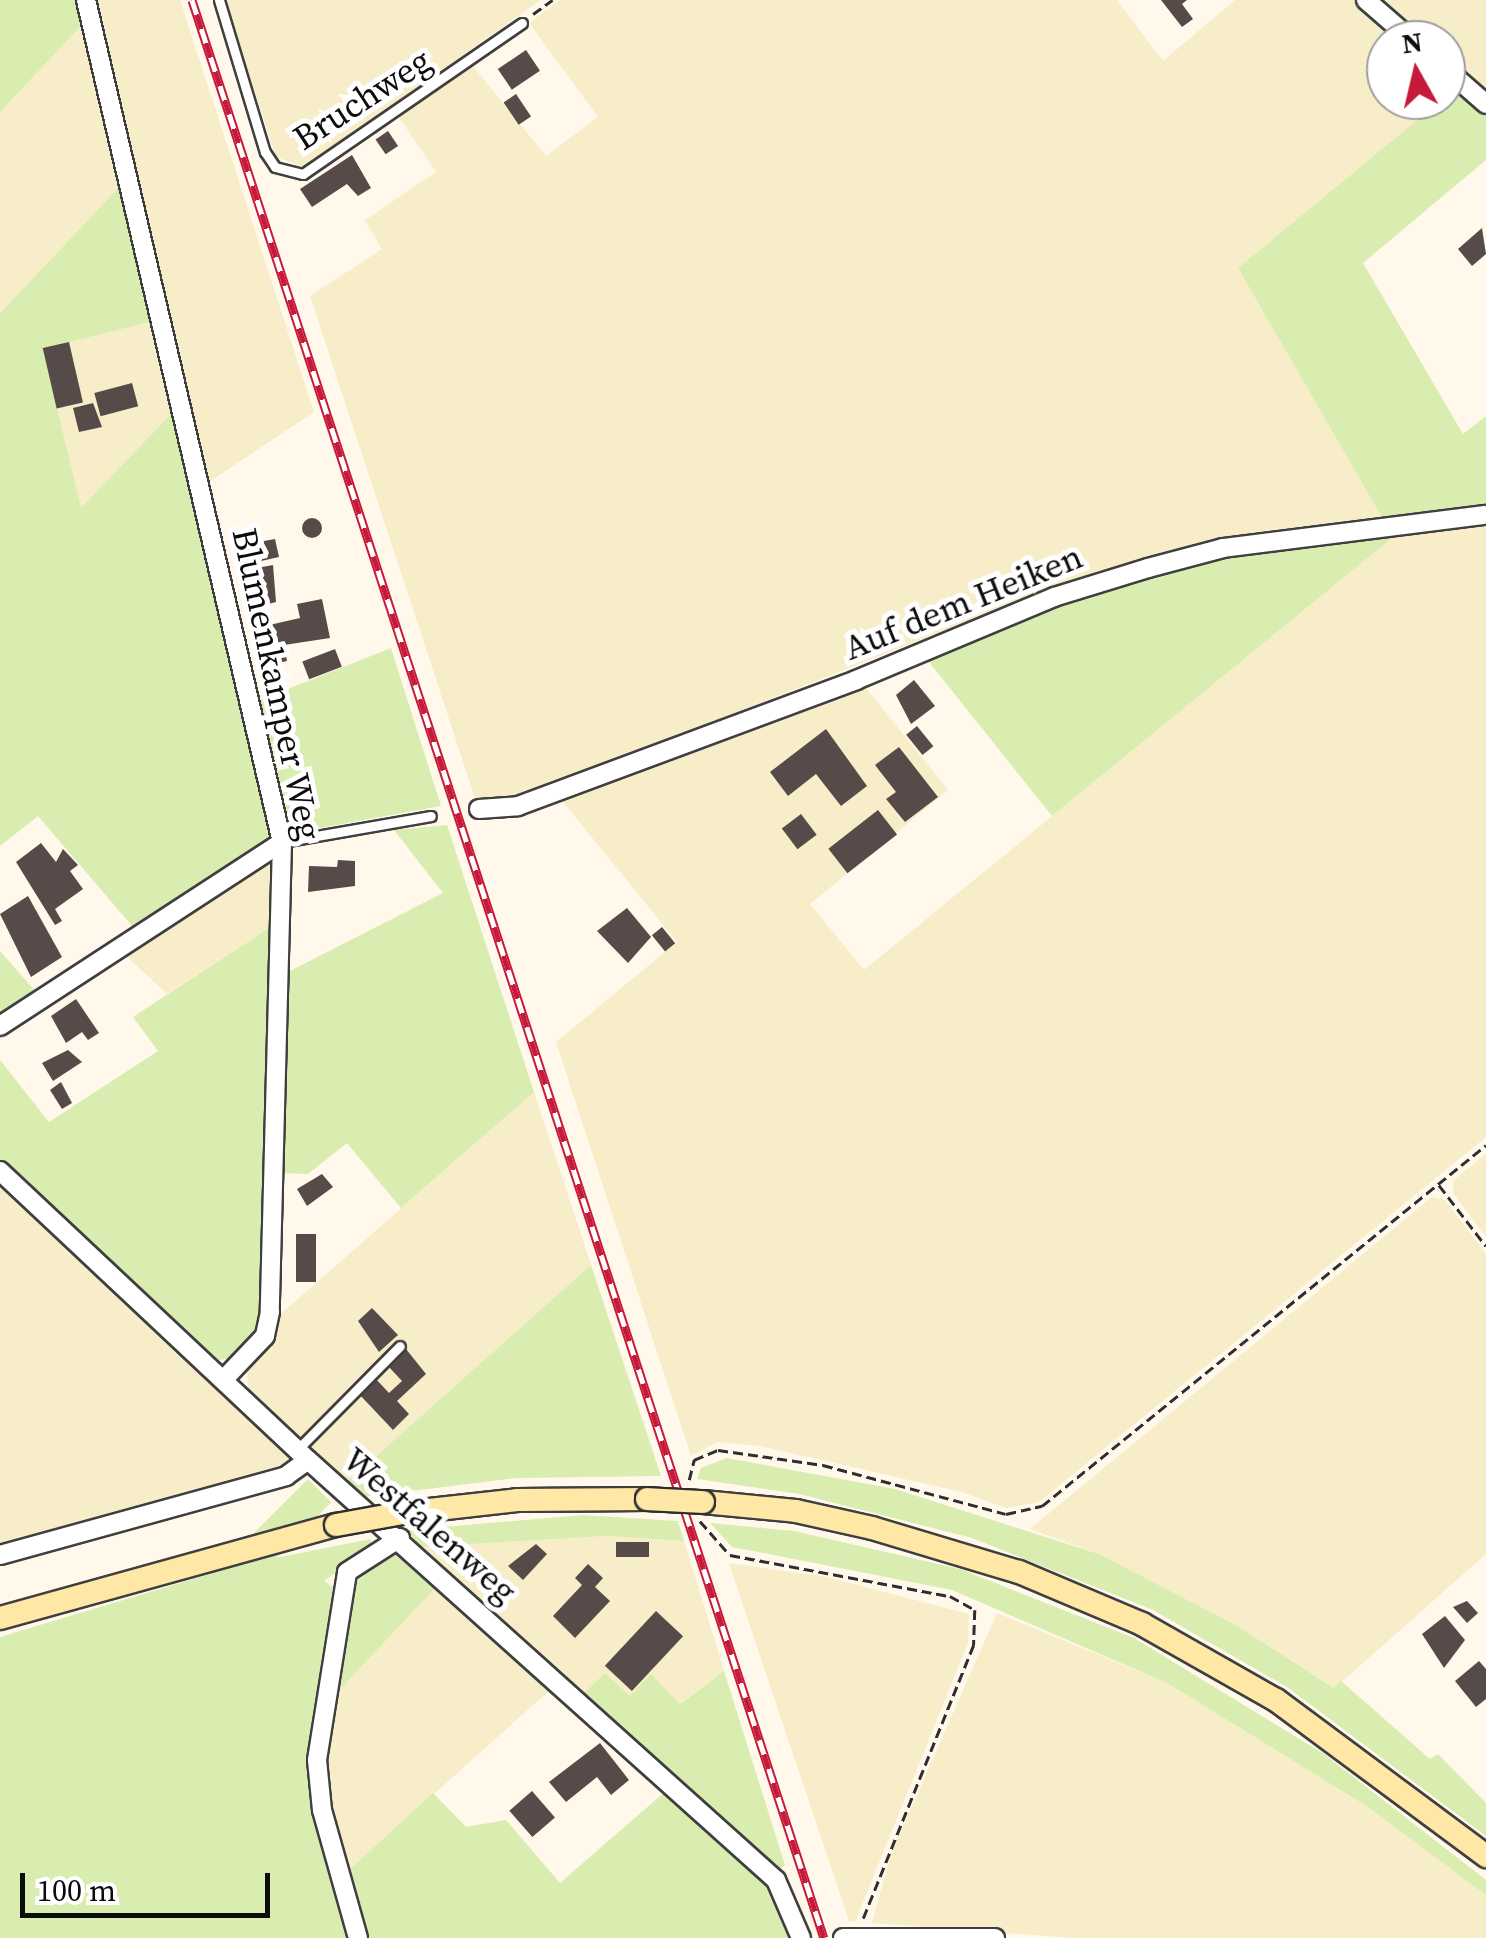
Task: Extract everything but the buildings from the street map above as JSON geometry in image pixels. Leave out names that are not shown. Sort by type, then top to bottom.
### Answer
[{"type":"main road","points":[[0,1618],[336,1525],[402,1513],[517,1500],[647,1499],[834,1520],[1019,1572],[1216,1664],[1337,1742],[1486,1856]]},
{"type":"street","name":"Blumenkamper Weg","points":[[86,0],[282,842],[270,1312],[264,1336],[224,1379]]},
{"type":"street","points":[[1366,0],[1389,20]]},
{"type":"street","points":[[1466,86],[1486,104]]},
{"type":"street","name":"Auf dem Heiken","points":[[479,809],[518,806],[856,680],[1054,597],[1148,568],[1223,548],[1486,515]]},
{"type":"street","points":[[0,1026],[282,842]]},
{"type":"street","name":"Westfalenweg","points":[[0,1171],[302,1455],[400,1538],[776,1880],[801,1938]]},
{"type":"street","points":[[0,1556],[286,1476],[302,1455]]},
{"type":"street","points":[[358,1938],[322,1810],[317,1760],[347,1572],[400,1538]]},
{"type":"street","points":[[851,1937],[995,1938]]},
{"type":"lane","name":"Bruchweg","points":[[219,0],[265,152],[276,167],[302,174],[522,23]]},
{"type":"lane","points":[[282,842],[432,816]]},
{"type":"lane","points":[[302,1455],[400,1346]]},
{"type":"path","points":[[522,23],[552,0]]},
{"type":"path","points":[[851,1937],[974,1644],[975,1610],[950,1596],[730,1555],[706,1535],[687,1474],[694,1460],[718,1450],[823,1465],[1006,1514],[1042,1506],[1486,1145]]},
{"type":"path","points":[[1438,1184],[1486,1246]]},
{"type":"shaded area","points":[[94,0],[180,0],[314,412],[209,482]]},
{"type":"shaded area","points":[[225,0],[541,0],[304,167],[276,157]]},
{"type":"shaded area","points":[[560,0],[1117,0],[1163,61],[1235,0],[1353,0],[1376,20],[1366,20],[1366,120],[1418,120],[1238,268],[1384,521],[1217,543],[1055,586],[517,800],[476,801],[310,296],[382,249],[365,220],[436,172],[398,116],[472,65],[546,156],[598,117],[529,23]]},
{"type":"shaded area","points":[[1378,0],[1486,0],[1486,96],[1466,78],[1466,20],[1400,20]]},
{"type":"shaded area","points":[[82,25],[122,184],[0,313],[0,112]]},
{"type":"shaded area","points":[[153,321],[175,410],[81,509],[43,349]]},
{"type":"shaded area","points":[[1486,523],[1486,1137],[1039,1502],[1006,1508],[962,1492],[760,1446],[717,1442],[691,1456],[556,1042],[677,942],[560,798],[863,684],[948,790],[810,904],[864,970],[1397,534]]},
{"type":"shaded area","points":[[274,856],[272,926],[167,994],[123,953]]},
{"type":"shaded area","points":[[534,1092],[591,1265],[346,1483],[248,1391],[247,1365],[276,1318]]},
{"type":"shaded area","points":[[1486,1154],[1486,1237],[1453,1193],[1454,1180]]},
{"type":"shaded area","points":[[0,1179],[189,1356],[289,1456],[287,1464],[0,1547]]},
{"type":"shaded area","points":[[1432,1197],[1445,1200],[1486,1254],[1486,1554],[1335,1688],[1236,1625],[1099,1554],[1030,1529]]},
{"type":"shaded area","points":[[607,1536],[684,1541],[724,1671],[679,1704],[582,1695],[420,1547]]},
{"type":"shaded area","points":[[729,1563],[826,1577],[969,1614],[968,1643],[855,1922],[849,1921]]},
{"type":"shaded area","points":[[439,1584],[552,1688],[346,1873],[324,1759],[330,1700]]},
{"type":"shaded area","points":[[997,1613],[1167,1683],[1368,1807],[1486,1895],[1486,1938],[1072,1938],[872,1923],[891,1854]]},
{"type":"green space","points":[[0,0],[76,0],[82,25],[0,112]]},
{"type":"green space","points":[[1466,98],[1486,115],[1486,160],[1363,263],[1463,434],[1486,416],[1486,509],[1384,521],[1238,268],[1417,120],[1466,120]]},
{"type":"green space","points":[[122,184],[153,321],[43,349],[81,508],[175,410],[274,835],[133,927],[38,816],[0,846],[0,313]]},
{"type":"green space","points":[[1397,534],[1052,816],[925,657],[1056,602],[1224,555]]},
{"type":"green space","points":[[391,648],[441,806],[292,833],[260,700]]},
{"type":"green space","points":[[447,825],[534,1092],[401,1208],[347,1143],[308,1174],[280,1173],[286,973],[443,893],[394,830]]},
{"type":"green space","points":[[272,926],[262,1329],[233,1358],[219,1360],[0,1163],[0,1060],[49,1122],[158,1051],[133,1017]]},
{"type":"green space","points":[[0,951],[36,992],[0,1015]]},
{"type":"green space","points":[[591,1265],[661,1476],[517,1478],[363,1497],[346,1483]]},
{"type":"green space","points":[[727,1458],[895,1489],[1099,1554],[1236,1625],[1334,1688],[1341,1681],[1430,1759],[1438,1754],[1486,1803],[1486,1836],[1287,1687],[1153,1610],[972,1538],[799,1494],[697,1479],[701,1468]]},
{"type":"green space","points":[[308,1479],[331,1502],[105,1729],[82,1705]]},
{"type":"green space","points":[[583,1515],[678,1521],[684,1541],[607,1536],[420,1547],[407,1530]]},
{"type":"green space","points":[[710,1523],[794,1531],[960,1569],[1134,1638],[1324,1754],[1486,1880],[1486,1895],[1368,1807],[1167,1683],[952,1590],[732,1547]]},
{"type":"green space","points":[[371,1539],[370,1549],[324,1581],[333,1587],[312,1759],[351,1938],[0,1938],[0,1637],[240,1565]]},
{"type":"green space","points":[[399,1547],[439,1584],[330,1700],[351,1581]]},
{"type":"green space","points":[[724,1671],[785,1865],[778,1872],[582,1695],[605,1673],[630,1696],[651,1674],[680,1704]]},
{"type":"green space","points":[[667,1790],[767,1882],[788,1938],[363,1938],[346,1873],[433,1793],[466,1827],[506,1820],[560,1883]]},
{"type":"railway","points":[[192,0],[824,1938]]}]
